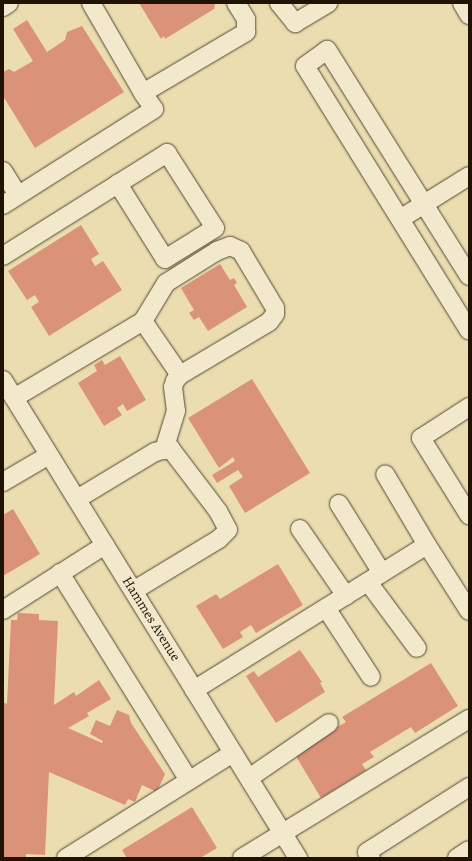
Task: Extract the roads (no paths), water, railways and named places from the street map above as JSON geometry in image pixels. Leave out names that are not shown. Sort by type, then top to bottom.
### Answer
[{"type":"street","points":[[3,7],[9,3]]},
{"type":"street","points":[[3,204],[154,109],[143,93],[91,3]]},
{"type":"street","points":[[143,93],[246,32],[246,19],[236,3]]},
{"type":"street","points":[[279,3],[295,23],[328,3]]},
{"type":"street","points":[[462,3],[469,15]]},
{"type":"street","points":[[469,276],[327,50],[305,66],[469,330]]},
{"type":"street","points":[[3,256],[167,153],[215,228],[165,259],[118,184]]},
{"type":"street","points":[[3,171],[18,195]]},
{"type":"street","points":[[400,219],[469,176]]},
{"type":"street","points":[[14,398],[143,320],[160,289],[175,276],[225,247],[236,247],[242,251],[271,300],[275,314],[260,328],[180,375],[173,386],[176,411],[164,450]]},
{"type":"street","points":[[143,320],[180,375]]},
{"type":"street","name":"Hammes Avenue","points":[[3,380],[298,858]]},
{"type":"street","points":[[468,409],[421,438],[469,515]]},
{"type":"street","points":[[77,499],[155,452],[170,448],[218,511],[228,530],[219,539],[133,590]]},
{"type":"street","points":[[3,482],[49,455]]},
{"type":"street","points":[[384,474],[469,611]]},
{"type":"street","points":[[339,504],[375,578],[417,648]]},
{"type":"street","points":[[300,529],[346,596]]},
{"type":"street","points":[[194,690],[427,545]]},
{"type":"street","points":[[3,610],[105,546]]},
{"type":"street","points":[[60,573],[189,780]]},
{"type":"street","points":[[326,608],[371,677]]},
{"type":"street","points":[[242,858],[469,719]]},
{"type":"street","points":[[249,778],[328,723]]},
{"type":"street","points":[[66,858],[233,753]]},
{"type":"street","points":[[371,858],[367,852],[469,787]]},
{"type":"street","points":[[457,858],[469,850]]}]
